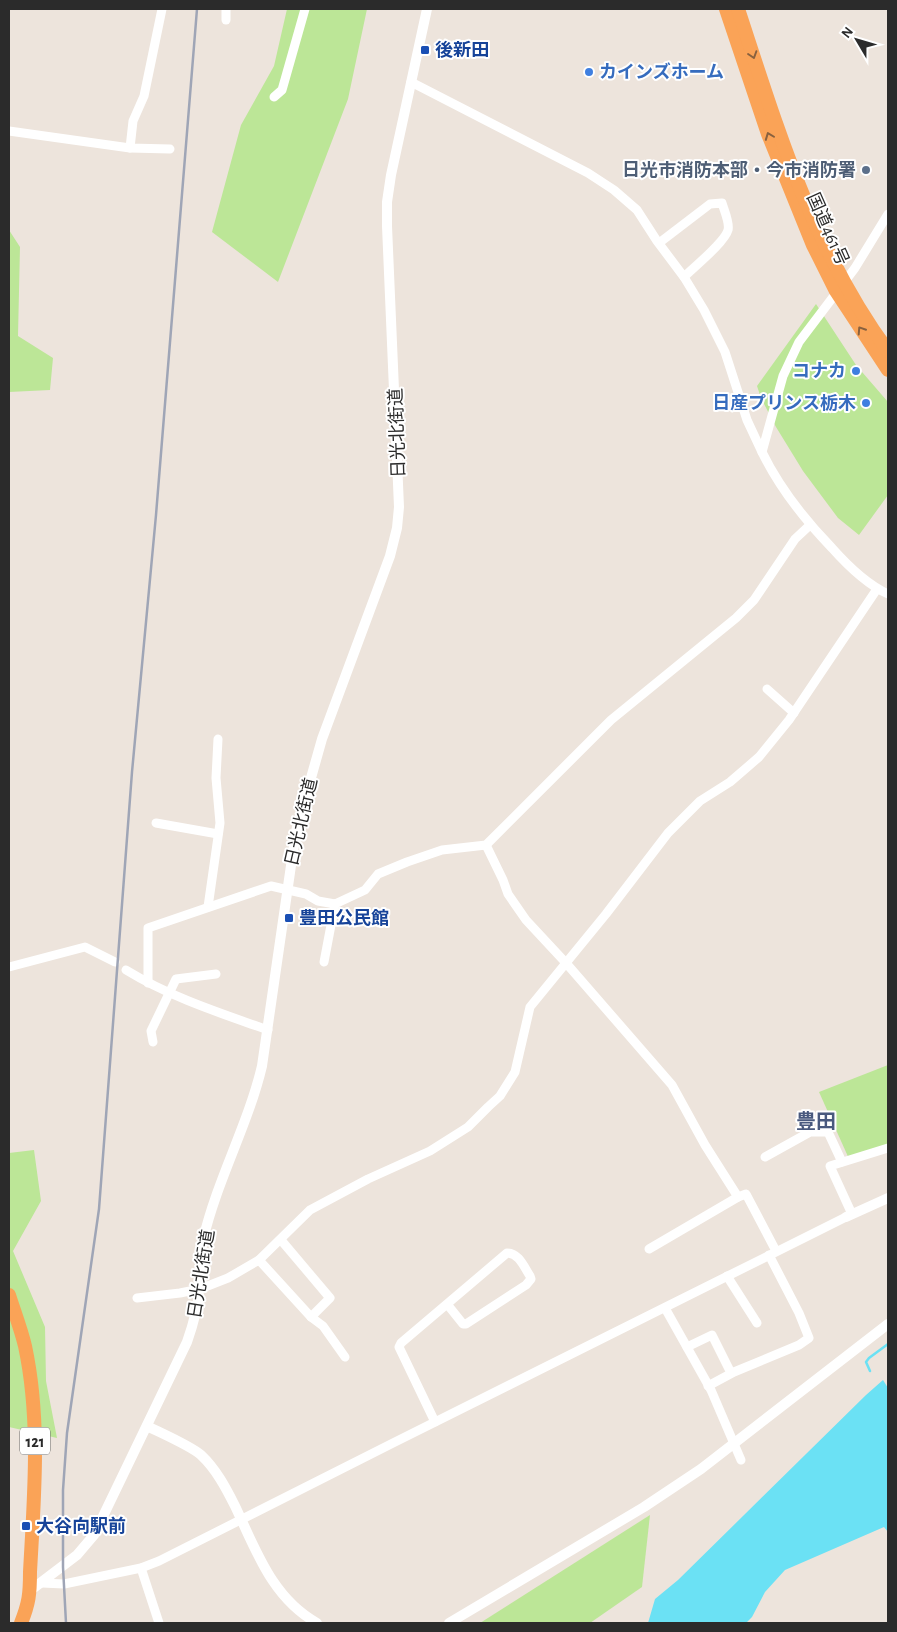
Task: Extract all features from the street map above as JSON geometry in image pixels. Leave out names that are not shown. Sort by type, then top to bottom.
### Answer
[{"type":"highway","name":"国道461号","points":[[726,9],[768,134],[806,228],[888,370]]},
{"type":"highway","name":"国道461号","points":[[738,9],[778,129],[840,286],[888,351]]},
{"type":"highway","name":"121","points":[[9,1294],[24,1344],[34,1400],[36,1452],[30,1572],[36,1586],[21,1623]]},
{"type":"street","points":[[130,148],[133,121],[144,96],[162,9]]},
{"type":"street","points":[[226,9],[226,20]]},
{"type":"street","points":[[274,97],[282,90],[304,9]]},
{"type":"street","name":"日光北街道","points":[[36,1586],[78,1555],[94,1535],[187,1342],[196,1312],[200,1289],[200,1260],[203,1241],[212,1210],[257,1088],[268,1030],[286,889],[296,831],[322,739],[390,556],[397,528],[400,507],[399,464],[387,202],[427,9]]},
{"type":"street","points":[[411,82],[594,177],[614,190],[637,210],[684,277],[725,352],[747,420],[775,478],[810,525],[847,564],[877,589],[888,594]]},
{"type":"street","points":[[9,131],[130,148],[170,149]]},
{"type":"street","points":[[659,243],[710,204],[722,203],[728,230],[720,244],[684,277]]},
{"type":"street","points":[[762,452],[783,376],[799,342],[855,268],[888,214]]},
{"type":"street","points":[[148,983],[148,928],[271,886],[306,894],[318,901],[335,904],[364,890],[378,874],[407,862],[442,850],[486,845],[611,720],[736,618],[754,600],[795,539],[810,525]]},
{"type":"street","points":[[137,1298],[200,1289],[228,1278],[259,1260],[310,1210],[368,1179],[430,1151],[468,1127],[500,1096],[515,1072],[530,1007],[668,833],[700,800],[730,782],[759,757],[794,713],[877,589]]},
{"type":"street","points":[[767,689],[794,713]]},
{"type":"street","points":[[208,907],[220,823],[216,778],[218,739]]},
{"type":"street","points":[[156,823],[218,834]]},
{"type":"street","points":[[486,845],[508,894],[516,907],[672,1085],[705,1145],[738,1197]]},
{"type":"street","points":[[324,962],[335,904]]},
{"type":"street","points":[[9,968],[85,947],[115,962]]},
{"type":"street","points":[[126,970],[148,983],[196,1005],[268,1030]]},
{"type":"street","points":[[153,1042],[151,1031],[176,979],[216,974]]},
{"type":"street","points":[[765,1157],[810,1132],[828,1132],[842,1162]]},
{"type":"street","points":[[849,1216],[830,1166],[888,1148]]},
{"type":"street","points":[[649,1249],[746,1194],[810,1338],[799,1345],[731,1373],[708,1386]]},
{"type":"street","points":[[36,1586],[64,1584],[140,1568],[159,1561],[772,1253],[888,1198]]},
{"type":"street","points":[[281,1240],[330,1298],[311,1317]]},
{"type":"street","points":[[435,1422],[399,1347],[401,1343],[507,1253],[515,1254],[530,1276],[531,1280],[526,1285],[466,1324],[463,1324],[447,1304]]},
{"type":"street","points":[[259,1260],[311,1317],[323,1326],[345,1357]]},
{"type":"street","points":[[727,1276],[757,1323]]},
{"type":"street","points":[[665,1308],[708,1386],[740,1460]]},
{"type":"street","points":[[449,1623],[644,1507],[701,1469],[888,1324]]},
{"type":"street","points":[[686,1347],[712,1335],[731,1373]]},
{"type":"street","points":[[147,1426],[200,1454],[213,1469],[224,1485],[260,1560],[280,1591],[292,1605],[317,1623]]},
{"type":"street","points":[[140,1568],[159,1623]]},
{"type":"green space","points":[[287,9],[367,9],[348,99],[278,282],[212,232],[241,125],[274,66]]},
{"type":"green space","points":[[9,230],[20,247],[18,336],[53,358],[50,390],[9,392]]},
{"type":"green space","points":[[816,304],[856,365],[888,402],[888,495],[859,535],[838,518],[803,471],[776,427],[757,386]]},
{"type":"green space","points":[[888,1065],[888,1145],[850,1161],[819,1092]]},
{"type":"green space","points":[[34,1150],[41,1201],[13,1251],[45,1327],[46,1381],[57,1438],[9,1427],[9,1153]]},
{"type":"green space","points":[[650,1515],[642,1587],[590,1623],[480,1623]]},
{"type":"water","points":[[883,1380],[888,1388],[888,1532],[884,1527],[785,1570],[765,1592],[752,1617],[746,1623],[648,1623],[655,1599],[678,1580]]},
{"type":"waterway","points":[[870,1371],[866,1362],[888,1344]]},
{"type":"railway","points":[[66,1623],[63,1567],[63,1490],[67,1433],[99,1209],[132,772],[156,515],[197,9]]},
{"type":"place","name":"後新田","points":[[425,50]]},
{"type":"place","name":"カインズホーム","points":[[589,72]]},
{"type":"place","name":"日光市消防本部・今市消防署","points":[[866,170]]},
{"type":"place","name":"コナカ","points":[[856,371]]},
{"type":"place","name":"日産プリンス栃木","points":[[866,403]]},
{"type":"place","name":"豊田公民館","points":[[289,918]]},
{"type":"place","name":"大谷向駅前","points":[[26,1526]]},
{"type":"district","name":"豊田","points":[[816,1121]]}]
